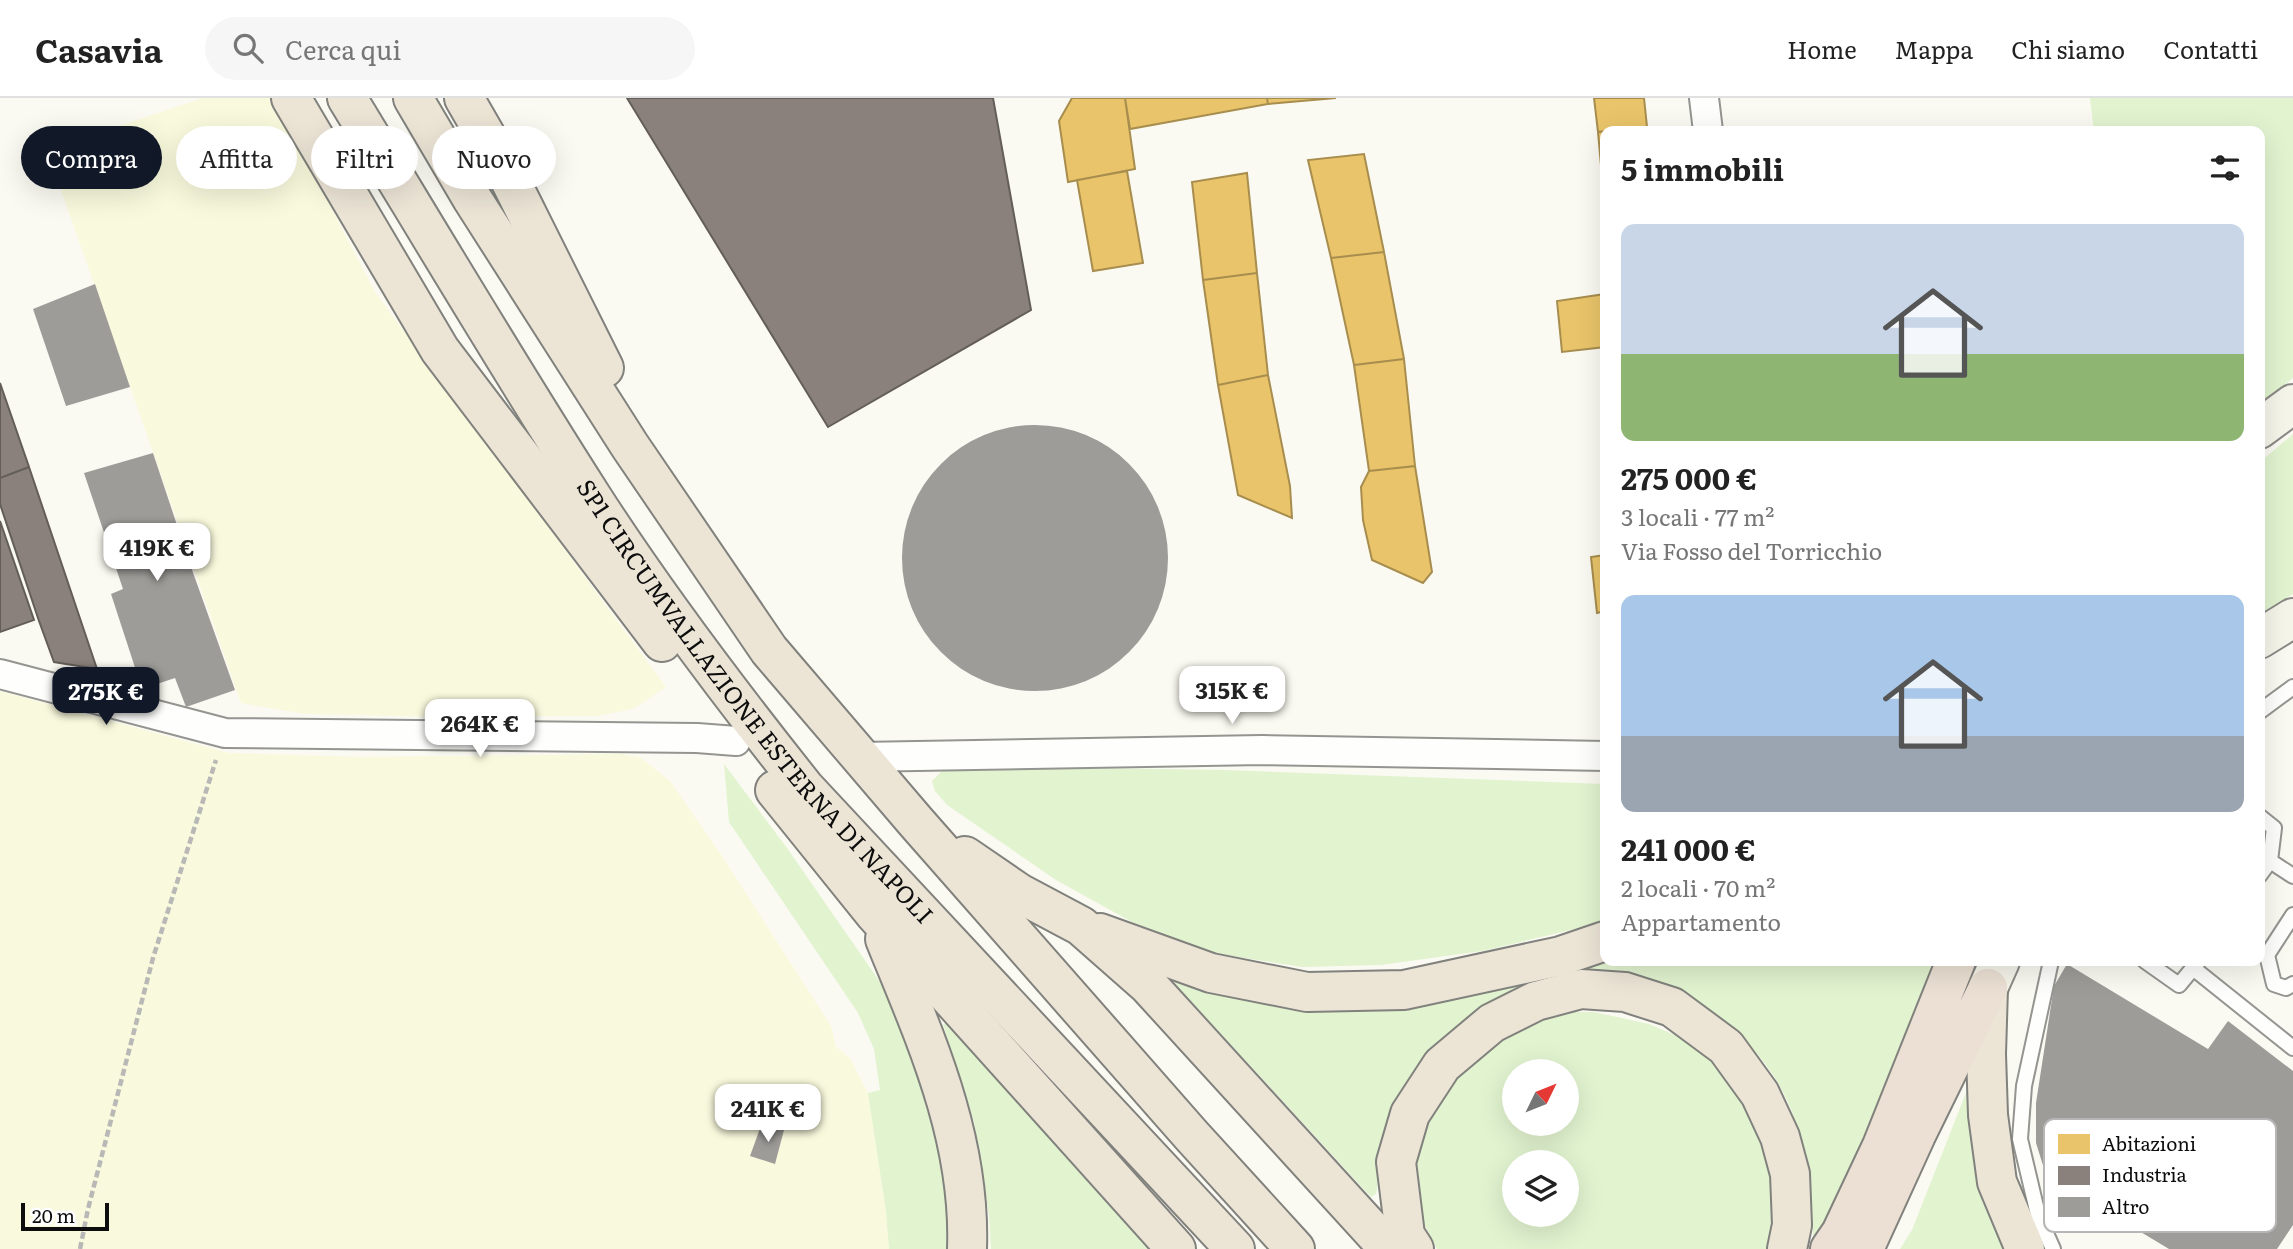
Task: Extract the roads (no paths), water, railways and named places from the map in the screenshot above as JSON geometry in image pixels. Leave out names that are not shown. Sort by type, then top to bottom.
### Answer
[{"type":"highway","points":[[291,98],[440,350],[736,741],[875,914],[1176,1249]]},
{"type":"highway","name":"SP1 CIRCUMVALLAZIONE ESTERNA DI NAPOLI","points":[[347,98],[592,498],[674,617],[776,752],[836,821],[1235,1249]]},
{"type":"highway","name":"SP1 CIRCUMVALLAZIONE ESTERNA DI NAPOLI","points":[[413,98],[473,200],[630,446],[769,650],[859,757],[1192,1136],[1296,1249]]},
{"type":"highway","points":[[464,98],[502,164],[601,359],[630,446]]},
{"type":"highway","points":[[836,821],[944,1089],[959,1154],[968,1216],[967,1249]]},
{"type":"highway","points":[[916,822],[1018,893],[1081,926],[1211,973],[1307,992],[1404,990],[1562,956],[1600,943]]},
{"type":"highway","points":[[1081,926],[1147,985],[1389,1249]]},
{"type":"highway","points":[[1830,1249],[1882,1146],[1954,966]]},
{"type":"highway","points":[[1864,1249],[1994,974]]},
{"type":"highway","points":[[1994,974],[1986,1054],[1988,1115],[1997,1182],[2025,1249]]},
{"type":"highway","points":[[1413,1249],[1405,1235],[1396,1162],[1410,1114],[1442,1065],[1492,1023],[1536,1001],[1581,989],[1625,992],[1672,1007],[1726,1047],[1760,1094],[1780,1137],[1790,1174],[1792,1225],[1787,1249]]},
{"type":"main road","points":[[2265,425],[2293,404]]},
{"type":"main road","points":[[2265,635],[2293,618]]},
{"type":"street","points":[[1704,98],[1707,126]]},
{"type":"street","points":[[0,674],[225,733],[655,737],[736,741]]},
{"type":"street","points":[[859,757],[1262,750],[1600,757]]},
{"type":"lane","points":[[2265,708],[2293,687]]},
{"type":"lane","points":[[2265,821],[2274,828],[2265,855]]},
{"type":"lane","points":[[2265,859],[2293,876]]},
{"type":"lane","points":[[2293,915],[2267,955],[2274,984],[2286,988],[2293,984]]},
{"type":"lane","points":[[2044,1229],[2038,1215],[2020,1139],[2024,1086],[2050,966]]},
{"type":"lane","points":[[2152,966],[2179,985],[2194,966]]},
{"type":"lane","points":[[2198,966],[2293,1048]]},
{"type":"lane","points":[[2046,1232],[2053,1249]]}]
